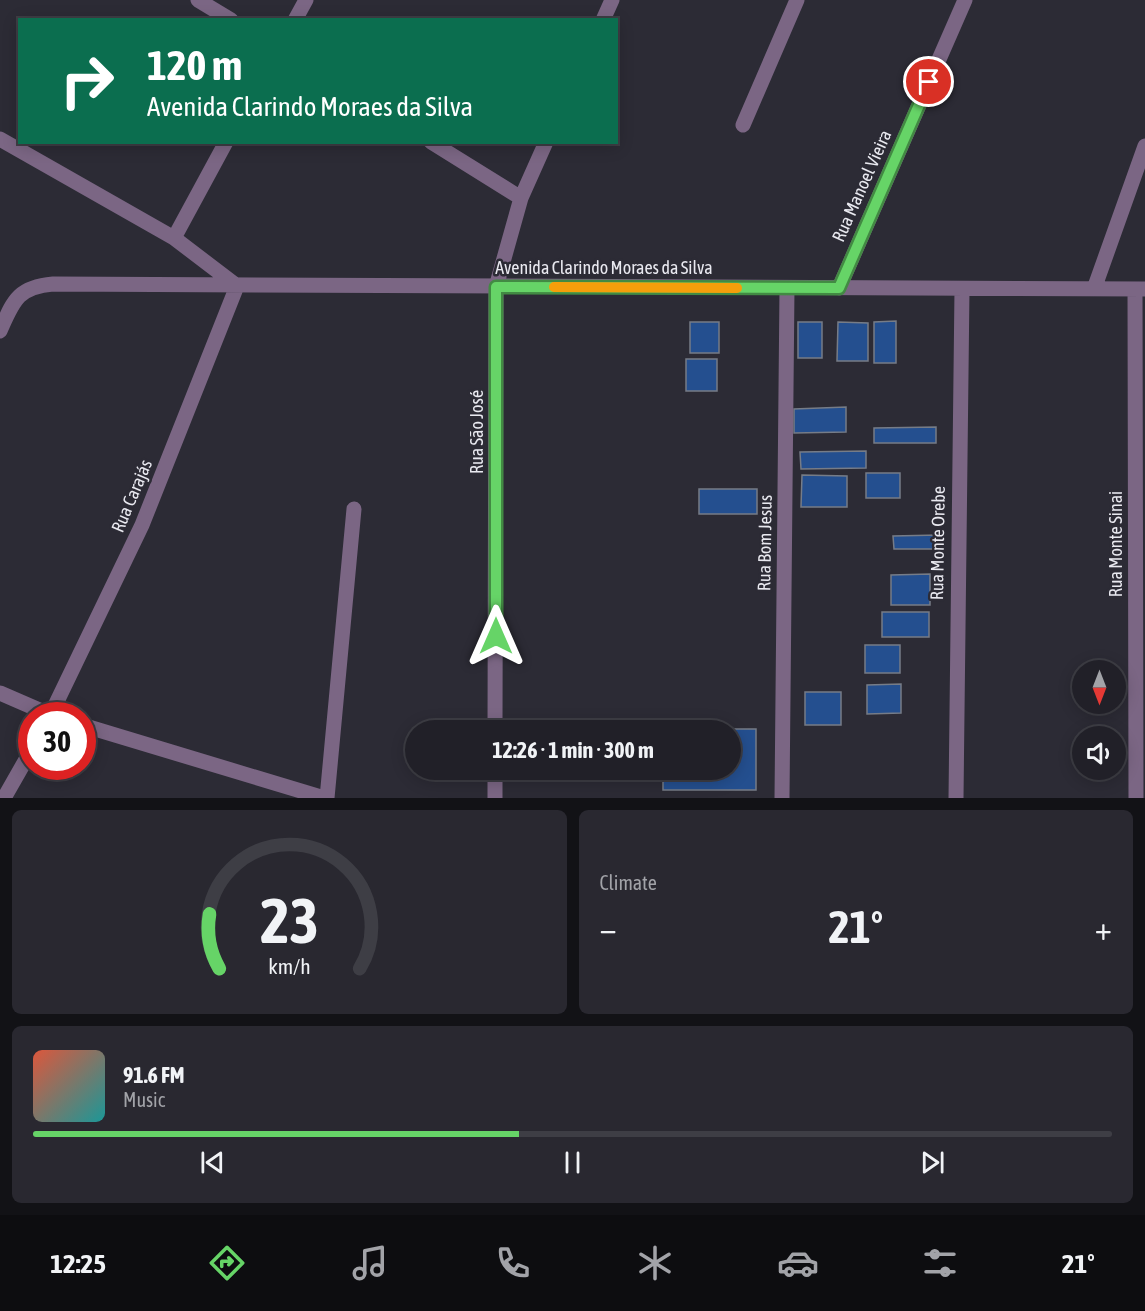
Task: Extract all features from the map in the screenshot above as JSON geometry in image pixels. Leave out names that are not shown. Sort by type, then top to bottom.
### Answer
[{"type":"street","points":[[198,0],[228,18]]},
{"type":"street","points":[[296,18],[306,0]]},
{"type":"street","points":[[604,18],[612,0]]},
{"type":"street","points":[[743,125],[797,0]]},
{"type":"street","name":"Rua Manoel Vieira","points":[[839,288],[965,0]]},
{"type":"street","points":[[0,139],[174,238],[237,286]]},
{"type":"street","points":[[174,238],[225,144]]},
{"type":"street","points":[[434,144],[521,198]]},
{"type":"street","name":"Rua São José","points":[[495,720],[496,287],[521,198],[545,144]]},
{"type":"street","points":[[1094,289],[1145,146]]},
{"type":"street","name":"Avenida Clarindo Moraes da Silva","points":[[0,331],[14,299],[41,285],[1140,289]]},
{"type":"street","name":"Rua Carajás","points":[[57,702],[142,525],[237,286]]},
{"type":"street","name":"Rua Bom Jesus","points":[[782,798],[787,288]]},
{"type":"street","name":"Rua Monte Orebe","points":[[956,798],[962,289]]},
{"type":"street","name":"Rua Monte Sinai","points":[[1136,798],[1140,289]]},
{"type":"street","points":[[96,728],[325,798],[354,509]]},
{"type":"street","points":[[0,693],[21,702]]},
{"type":"street","points":[[4,798],[18,774]]},
{"type":"street","points":[[495,780],[495,798]]},
{"type":"building","points":[[896,321],[896,363],[874,363],[874,322]]},
{"type":"building","points":[[690,322],[719,322],[719,353],[690,353]]},
{"type":"building","points":[[798,322],[822,322],[822,358],[798,358]]},
{"type":"building","points":[[838,322],[868,323],[868,361],[837,361]]},
{"type":"building","points":[[686,359],[717,359],[717,391],[686,391]]},
{"type":"building","points":[[846,407],[846,432],[794,433],[794,409]]},
{"type":"building","points":[[936,427],[936,443],[874,443],[874,428]]},
{"type":"building","points":[[866,451],[866,468],[801,469],[800,452]]},
{"type":"building","points":[[866,473],[900,473],[900,498],[866,498]]},
{"type":"building","points":[[802,475],[847,476],[847,507],[801,507]]},
{"type":"building","points":[[699,489],[757,489],[757,514],[699,514]]},
{"type":"building","points":[[939,535],[940,549],[894,549],[893,536]]},
{"type":"building","points":[[930,574],[930,605],[891,605],[891,575]]},
{"type":"building","points":[[882,612],[929,612],[929,637],[882,637]]},
{"type":"building","points":[[865,645],[900,645],[900,673],[865,673]]},
{"type":"building","points":[[901,684],[901,713],[867,714],[867,685]]},
{"type":"building","points":[[805,692],[841,692],[841,725],[805,725]]},
{"type":"building","points":[[741,729],[756,729],[756,790],[663,790],[663,780],[741,780]]},
{"type":"slow traffic","points":[[554,287],[737,288]]},
{"type":"route","points":[[496,636],[496,287],[839,288],[929,82]]}]
